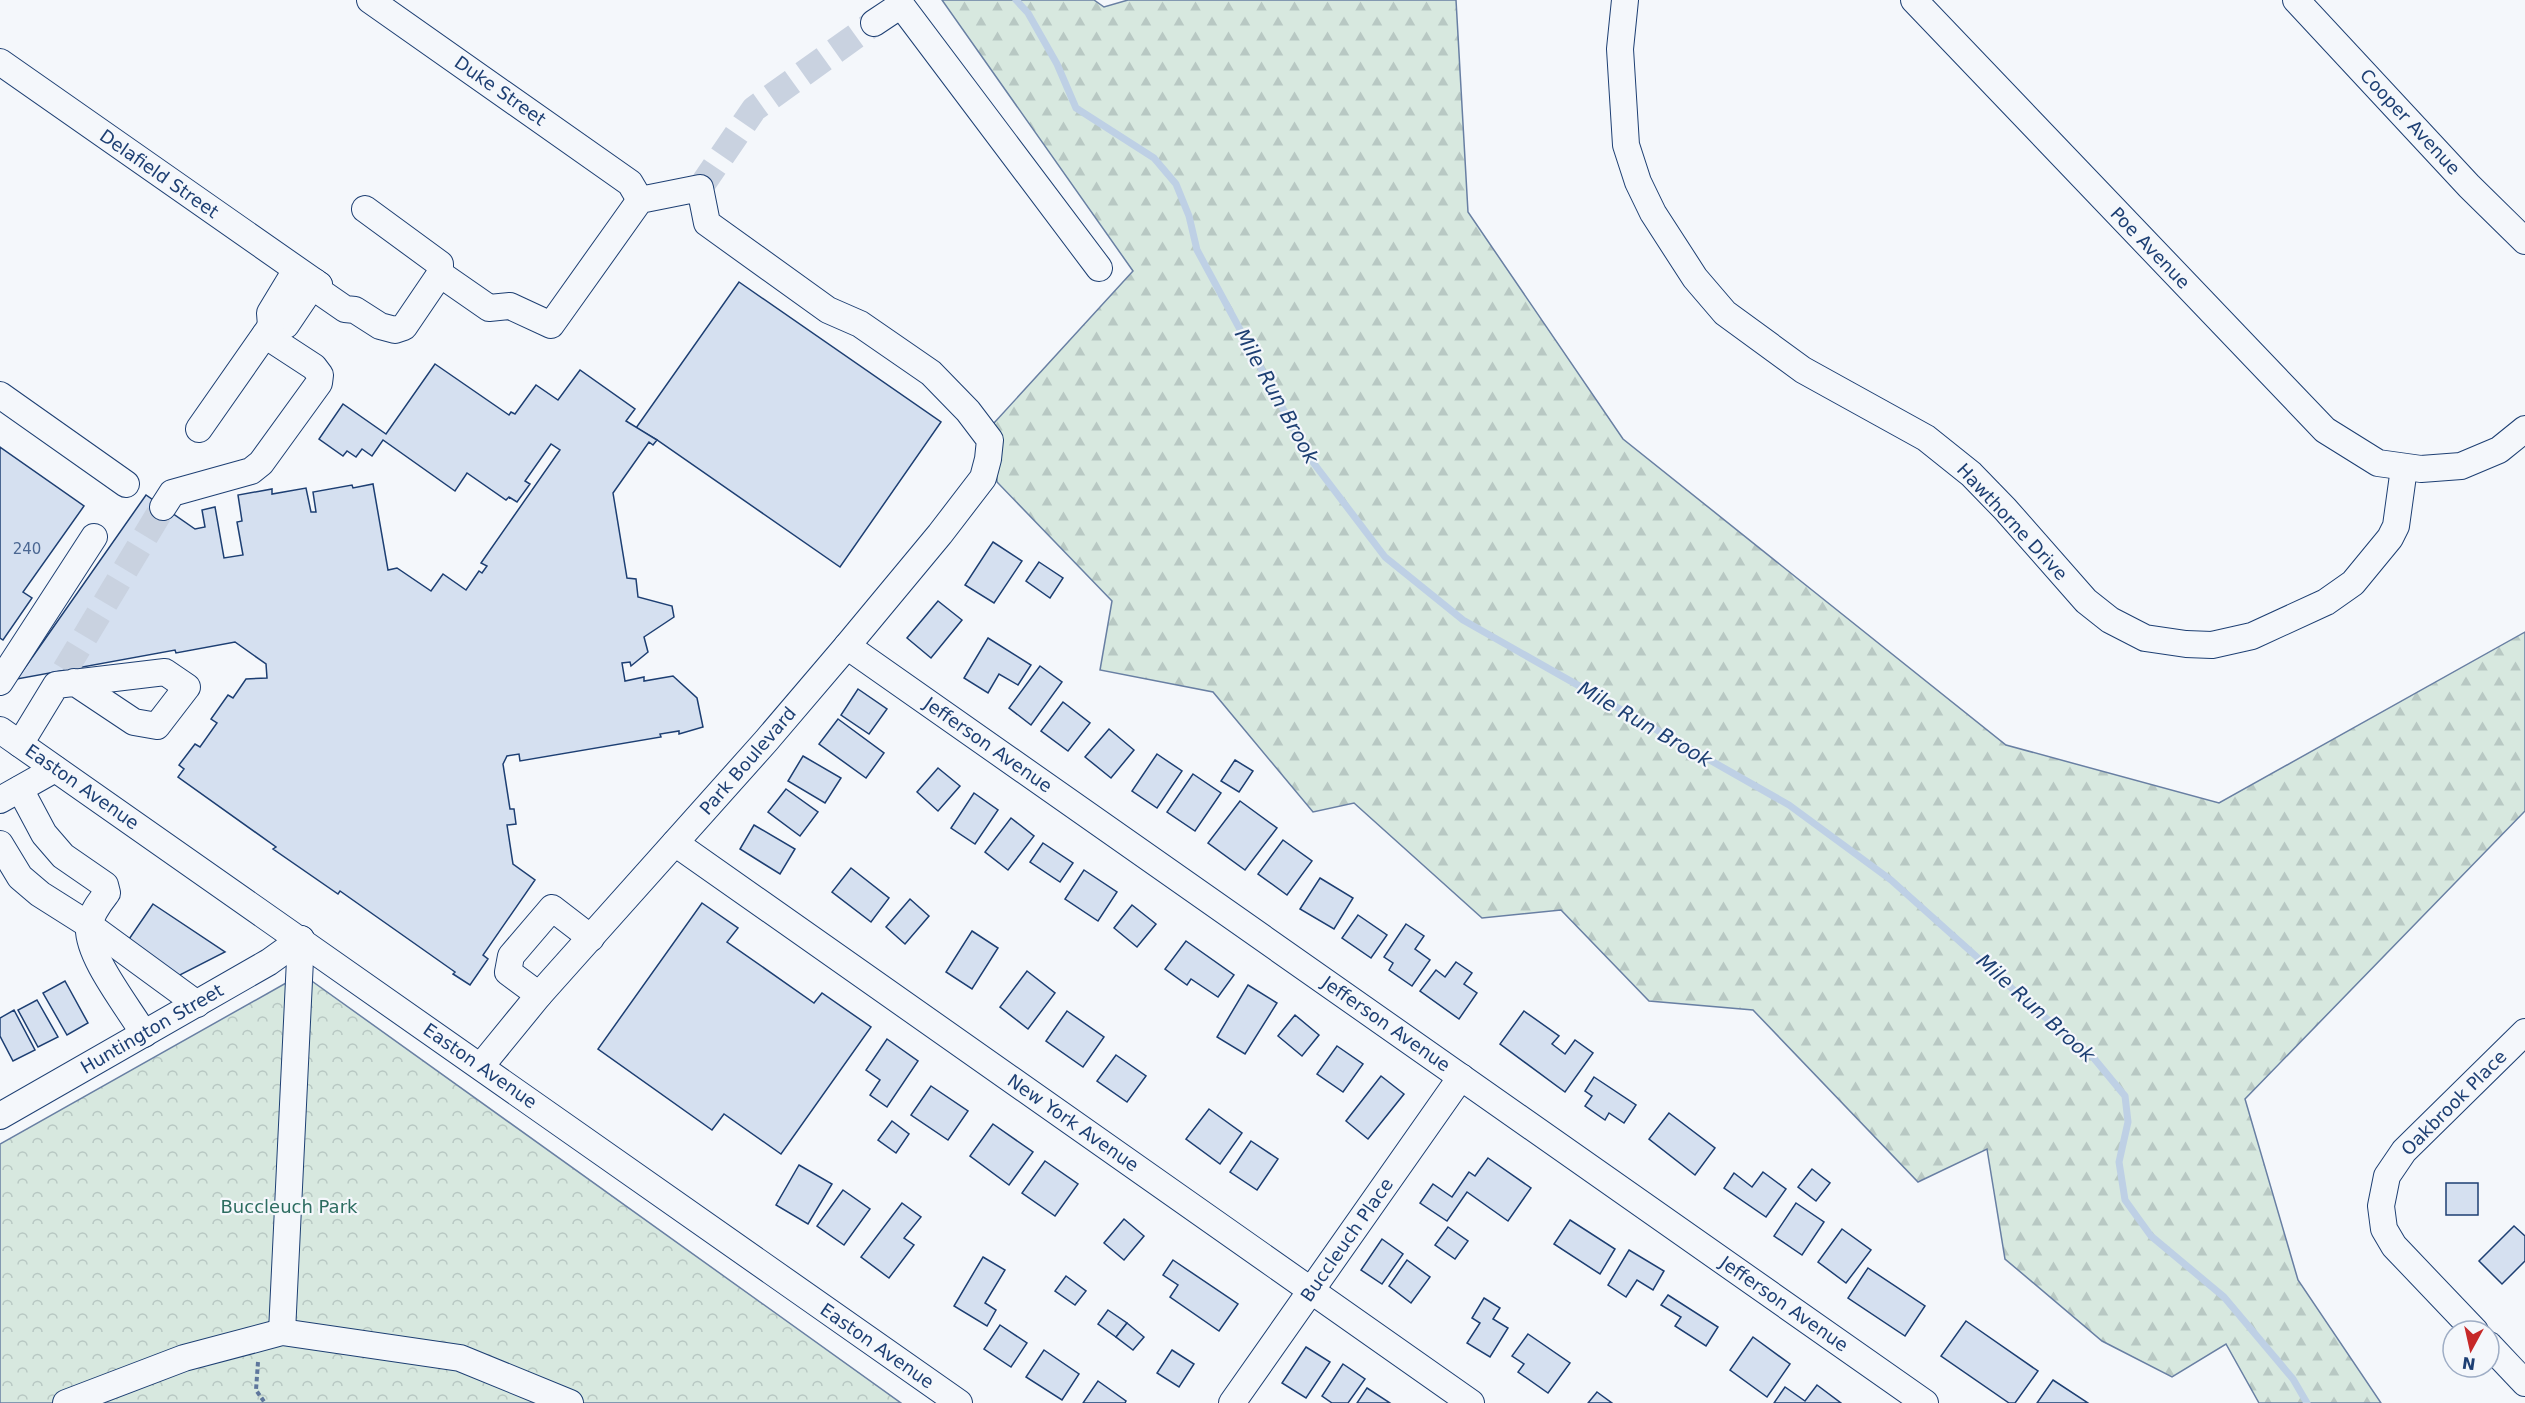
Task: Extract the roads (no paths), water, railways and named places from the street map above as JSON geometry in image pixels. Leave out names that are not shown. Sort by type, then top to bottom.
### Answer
[{"type":"street","name":"Duke Street","points":[[370,0],[635,192]]},
{"type":"street","name":"Hawthorne Drive","points":[[1625,0],[1620,49],[1626,145],[1638,182],[1653,213],[1695,278],[1725,313],[1803,370],[1926,438],[1971,474],[2005,508],[2086,601],[2110,620],[2145,638],[2212,645],[2252,636],[2326,602],[2353,583],[2390,538],[2396,526],[2404,468]]},
{"type":"street","name":"Poe Avenue","points":[[1914,0],[2325,430],[2379,463],[2404,468]]},
{"type":"street","name":"Cooper Avenue","points":[[2296,0],[2469,186],[2525,241]]},
{"type":"street","points":[[874,23],[901,5],[1099,268]]},
{"type":"street","name":"Delafield Street","points":[[0,62],[310,279],[329,282],[353,297],[355,310],[380,327],[395,330],[404,327],[440,274]]},
{"type":"street","name":"Park Boulevard","points":[[481,1066],[539,995],[847,646],[940,534],[983,478],[988,459],[990,440],[968,411],[930,373],[860,324],[828,310],[707,223],[700,188],[635,192]]},
{"type":"street","points":[[365,209],[440,264],[440,274],[489,308],[510,306],[551,324],[635,192]]},
{"type":"street","points":[[199,429],[268,330],[270,313],[310,279]]},
{"type":"street","points":[[167,500],[251,471],[261,464],[319,383],[320,375],[314,367],[268,330]]},
{"type":"street","points":[[0,395],[126,484]]},
{"type":"street","points":[[2404,468],[2421,470],[2461,466],[2499,450],[2525,429]]},
{"type":"street","points":[[0,682],[94,537]]},
{"type":"street","name":"Jefferson Avenue","points":[[847,646],[1925,1403]]},
{"type":"street","points":[[10,737],[65,679],[165,672],[187,687],[157,726],[135,722],[65,679]]},
{"type":"street","name":"Easton Avenue","points":[[10,737],[959,1403]]},
{"type":"street","points":[[55,769],[10,794],[63,856],[105,885],[107,892],[95,909],[89,925],[91,946],[144,1034]]},
{"type":"street","name":"New York Avenue","points":[[675,843],[1471,1403]]},
{"type":"street","points":[[0,844],[20,877],[197,1004]]},
{"type":"street","points":[[539,995],[508,972],[511,956],[552,908],[591,938]]},
{"type":"street","points":[[282,1332],[300,939]]},
{"type":"street","name":"Huntington Street","points":[[0,1116],[269,962],[300,939]]},
{"type":"street","name":"Oakbrook Place","points":[[2464,1319],[2394,1246],[2384,1229],[2381,1206],[2387,1176],[2404,1151],[2525,1032]]},
{"type":"street","name":"Buccleuch Place","points":[[1232,1403],[1461,1077]]},
{"type":"street","points":[[66,1403],[184,1358],[282,1332],[460,1358],[570,1403]]},
{"type":"street","points":[[2501,1358],[2525,1383]]},
{"type":"waterway","name":"Mile Run Brook","points":[[1016,0],[1028,13],[1057,64],[1076,108],[1154,158],[1176,184],[1189,216],[1197,250],[1309,457],[1385,557],[1463,620],[1789,805],[1891,880],[2035,1009],[2092,1056],[2125,1096],[2128,1122],[2119,1162],[2125,1200],[2151,1236],[2224,1297],[2293,1379],[2307,1403]]},
{"type":"tunnel","points":[[700,188],[754,109],[874,23]]},
{"type":"tunnel","points":[[65,670],[163,507]]},
{"type":"park label","name":"Buccleuch Park","points":[[289,1207]]}]
